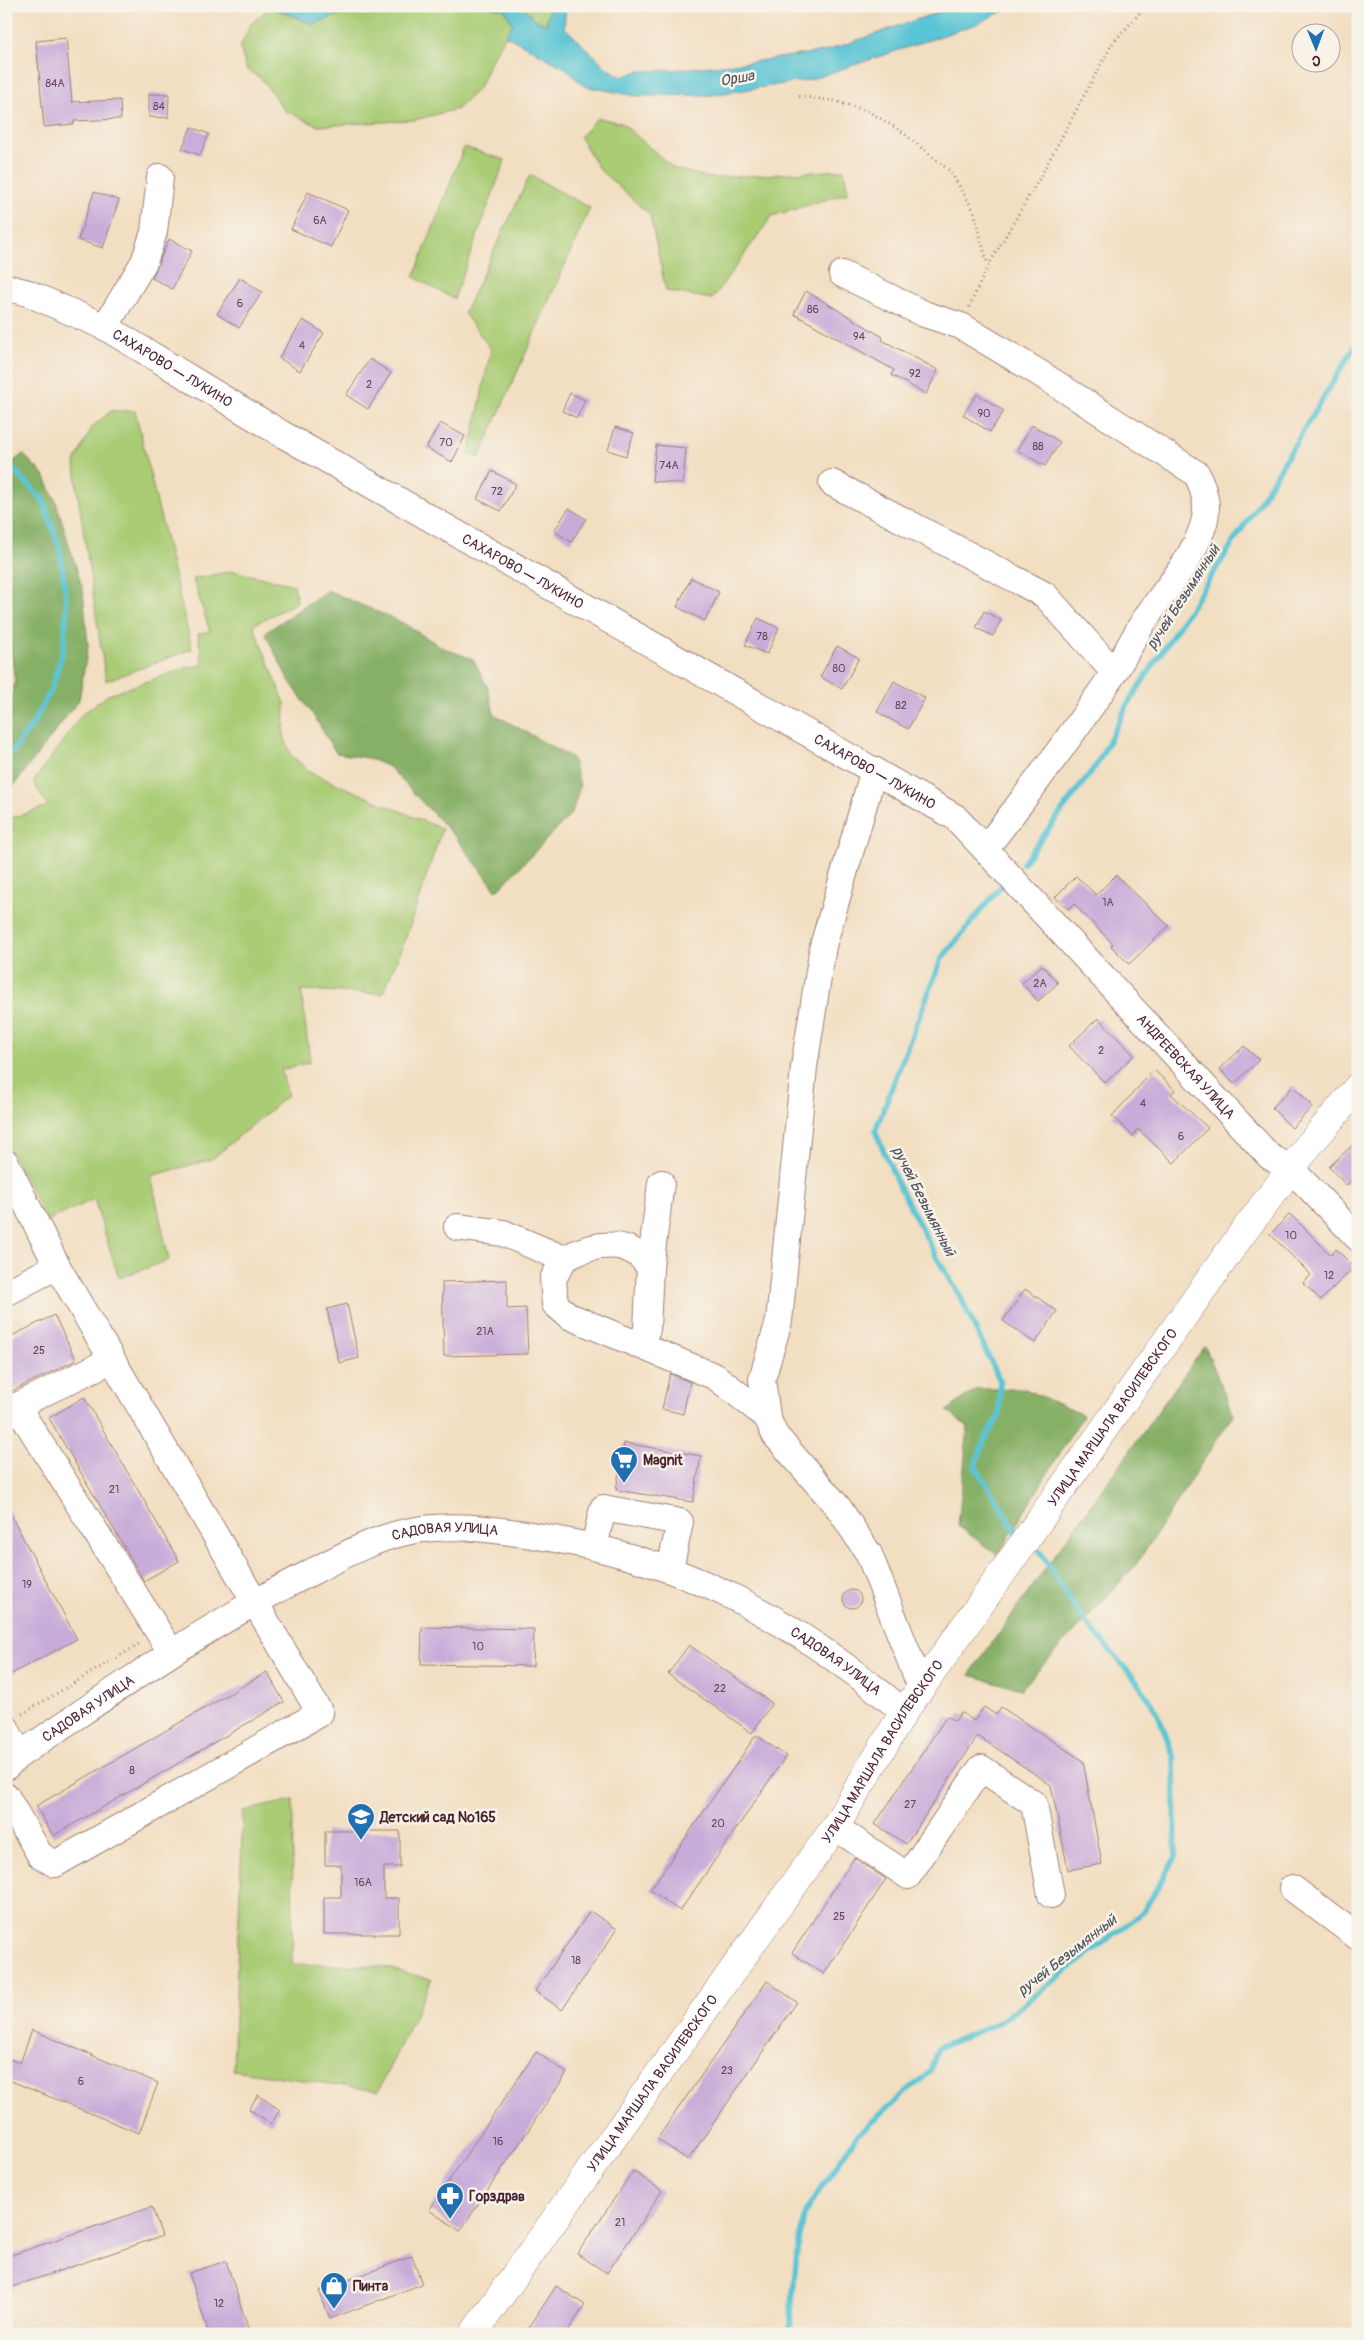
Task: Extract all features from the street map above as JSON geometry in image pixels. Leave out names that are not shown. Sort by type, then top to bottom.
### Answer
[{"type":"main road","name":"УЛИЦА МАРШАЛА ВАСИЛЕВСКОГО","points":[[474,2334],[836,1827],[904,1712],[1242,1235],[1308,1145],[1358,1087]]},
{"type":"street","points":[[105,327],[144,262],[154,232],[160,177]]},
{"type":"street","points":[[842,274],[924,314],[961,326],[1053,382],[1196,474],[1206,495],[1206,510],[1202,529],[1189,554],[1145,619],[1114,672],[1041,778],[986,848]]},
{"type":"street","name":"САХАРОВО — ЛУКИНО","points":[[6,287],[28,293],[105,327],[282,434],[955,817],[986,848],[1019,887]]},
{"type":"street","points":[[832,483],[1045,595],[1114,672]]},
{"type":"street","points":[[874,770],[823,946],[804,1067],[779,1321],[762,1379],[767,1417],[775,1435],[838,1506],[869,1554],[921,1688]]},
{"type":"street","name":"АНДРЕЕВСКАЯ УЛИЦА","points":[[1019,887],[1269,1156],[1291,1169],[1358,1238]]},
{"type":"street","points":[[6,1163],[13,1193],[320,1713],[55,1864],[40,1855],[6,1796]]},
{"type":"street","points":[[641,1344],[647,1330],[650,1267],[661,1183]]},
{"type":"street","points":[[457,1227],[503,1233],[564,1259]]},
{"type":"street","points":[[650,1267],[635,1252],[612,1245],[584,1248],[564,1259],[553,1279],[555,1304],[569,1316],[716,1376],[767,1417]]},
{"type":"street","points":[[6,1293],[57,1266]]},
{"type":"street","points":[[111,1360],[12,1408],[165,1642]]},
{"type":"street","points":[[594,1547],[603,1508],[680,1522],[670,1569]]},
{"type":"street","name":"САДОВАЯ УЛИЦА","points":[[13,1761],[165,1642],[254,1602],[360,1547],[410,1531],[439,1527],[471,1528],[594,1547],[670,1569],[722,1590],[793,1630],[860,1676],[904,1712]]},
{"type":"street","points":[[10,1723],[13,1761]]},
{"type":"street","points":[[836,1827],[908,1876],[981,1768],[1034,1804],[1051,1895]]},
{"type":"street","points":[[1292,1888],[1358,1937]]},
{"type":"path","points":[[961,326],[988,266],[1039,179],[1112,44],[1146,6]]},
{"type":"path","points":[[800,96],[834,101],[868,111],[901,131],[950,171],[974,211],[988,266]]},
{"type":"path","points":[[10,1723],[165,1642]]},
{"type":"green space","points":[[363,6],[485,6],[504,9],[513,24],[489,64],[479,88],[457,109],[415,120],[318,126],[284,110],[262,79],[246,69],[240,47],[251,24],[270,7],[313,24]]},
{"type":"green space","points":[[522,6],[550,6],[546,25],[534,19]]},
{"type":"green space","points":[[597,118],[622,123],[673,168],[709,178],[844,170],[848,193],[772,216],[712,299],[666,291],[650,215],[599,169],[580,137]]},
{"type":"green space","points":[[464,147],[505,160],[454,299],[414,277]]},
{"type":"green space","points":[[530,175],[590,208],[479,458],[469,455],[491,349],[464,313]]},
{"type":"green space","points":[[111,411],[135,411],[192,649],[106,681],[77,488],[75,462],[92,427]]},
{"type":"green space","points":[[23,454],[44,475],[56,502],[83,590],[88,646],[79,700],[6,796],[6,714],[15,683],[6,607],[6,467]]},
{"type":"green space","points":[[233,571],[294,585],[297,602],[253,625],[285,703],[284,736],[291,755],[311,773],[442,829],[406,937],[383,994],[301,990],[310,1062],[281,1070],[288,1095],[212,1159],[151,1176],[169,1260],[119,1278],[94,1199],[47,1221],[6,1142],[6,820],[48,806],[33,782],[82,714],[108,695],[185,668],[203,665],[198,634],[210,631],[193,579]]},
{"type":"green space","points":[[327,590],[403,623],[443,648],[473,659],[488,688],[494,714],[572,758],[580,786],[572,813],[497,891],[456,838],[389,767],[368,758],[336,753],[312,713],[288,679],[265,633]]},
{"type":"green space","points":[[1205,1346],[1233,1415],[1135,1566],[1021,1689],[969,1675]]},
{"type":"green space","points":[[976,1389],[1025,1389],[1083,1415],[998,1555],[958,1526],[968,1427],[947,1411]]},
{"type":"green space","points":[[293,1800],[292,1964],[380,1966],[432,1980],[378,2091],[233,2070],[243,1811]]},
{"type":"water","points":[[269,6],[363,6],[313,24]]},
{"type":"water","name":"Орша","points":[[485,6],[522,6],[534,19],[546,25],[550,6],[566,6],[564,27],[606,67],[622,77],[638,71],[672,70],[752,62],[826,51],[956,6],[1013,6],[974,25],[809,80],[712,95],[636,96],[584,86],[565,68],[505,35],[513,24],[504,9]]},
{"type":"building","points":[[66,38],[72,102],[120,100],[121,119],[74,121],[74,124],[44,127],[36,41]]},
{"type":"building","points":[[149,94],[169,94],[168,118],[149,117]]},
{"type":"building","points":[[191,127],[209,134],[200,155],[182,149]]},
{"type":"building","points":[[94,192],[119,200],[103,248],[78,240]]},
{"type":"building","points":[[308,192],[348,210],[331,247],[291,229]]},
{"type":"building","points":[[169,239],[192,251],[172,289],[152,278]]},
{"type":"building","points":[[240,278],[262,292],[239,328],[217,314]]},
{"type":"building","points":[[806,291],[883,337],[882,340],[938,370],[926,394],[891,375],[894,370],[794,314]]},
{"type":"building","points":[[303,320],[324,333],[300,371],[279,358]]},
{"type":"building","points":[[370,359],[391,373],[368,409],[346,395]]},
{"type":"building","points":[[570,393],[585,400],[577,418],[562,411]]},
{"type":"building","points":[[977,394],[1004,411],[990,432],[963,415]]},
{"type":"building","points":[[440,423],[465,436],[452,462],[426,448]]},
{"type":"building","points":[[1032,425],[1060,442],[1045,466],[1017,450]]},
{"type":"building","points":[[615,427],[634,433],[626,456],[608,450]]},
{"type":"building","points":[[656,445],[686,448],[683,484],[652,481]]},
{"type":"building","points":[[492,471],[516,484],[501,511],[477,499]]},
{"type":"building","points":[[569,508],[586,519],[571,542],[554,531]]},
{"type":"building","points":[[691,578],[719,592],[705,621],[677,607]]},
{"type":"building","points":[[984,611],[1001,620],[993,636],[976,628]]},
{"type":"building","points":[[758,618],[779,628],[767,654],[745,645]]},
{"type":"building","points":[[837,646],[859,658],[842,689],[820,677]]},
{"type":"building","points":[[894,681],[925,698],[908,729],[877,712]]},
{"type":"building","points":[[1116,875],[1169,926],[1129,964],[1111,946],[1113,944],[1074,904],[1068,909],[1055,897],[1076,876],[1096,895]]},
{"type":"building","points":[[1042,965],[1058,983],[1038,1001],[1022,983]]},
{"type":"building","points":[[1098,1018],[1134,1055],[1105,1083],[1069,1046]]},
{"type":"building","points":[[1244,1046],[1259,1060],[1234,1084],[1220,1069]]},
{"type":"building","points":[[1154,1070],[1175,1090],[1171,1094],[1208,1128],[1174,1163],[1138,1129],[1133,1136],[1112,1116]]},
{"type":"building","points":[[1293,1086],[1313,1106],[1292,1128],[1272,1108]]},
{"type":"building","points":[[1358,1140],[1358,1174],[1346,1185],[1329,1167]]},
{"type":"building","points":[[1290,1214],[1331,1255],[1336,1249],[1354,1267],[1321,1300],[1303,1283],[1311,1275],[1270,1234]]},
{"type":"building","points":[[507,1280],[507,1309],[526,1308],[528,1354],[444,1356],[442,1282]]},
{"type":"building","points":[[1025,1289],[1057,1311],[1035,1343],[1003,1321]]},
{"type":"building","points":[[347,1304],[359,1358],[339,1363],[327,1309]]},
{"type":"building","points":[[54,1315],[76,1360],[6,1394],[6,1339]]},
{"type":"building","points":[[670,1374],[690,1382],[683,1414],[662,1409]]},
{"type":"building","points":[[84,1397],[179,1561],[144,1581],[49,1418]]},
{"type":"building","points":[[624,1443],[701,1456],[693,1502],[616,1490]]},
{"type":"building","points":[[6,1506],[77,1639],[11,1674],[6,1666]]},
{"type":"building","points":[[848,1590],[856,1590],[861,1595],[859,1606],[848,1608],[843,1603],[843,1595]]},
{"type":"building","points":[[422,1627],[534,1629],[533,1666],[421,1664]]},
{"type":"building","points":[[689,1645],[772,1703],[752,1733],[668,1674]]},
{"type":"building","points":[[267,1672],[284,1702],[53,1836],[36,1806]]},
{"type":"building","points":[[984,1707],[996,1715],[1001,1707],[1083,1761],[1102,1864],[1068,1870],[1051,1785],[978,1736],[906,1844],[875,1824],[947,1716],[955,1721],[961,1712],[974,1721]]},
{"type":"building","points":[[756,1735],[786,1756],[680,1911],[650,1890]]},
{"type":"building","points":[[325,1831],[400,1831],[400,1867],[384,1867],[384,1898],[399,1898],[399,1934],[324,1934],[324,1897],[341,1897],[341,1865],[325,1865]]},
{"type":"building","points":[[854,1858],[886,1879],[824,1974],[792,1953]]},
{"type":"building","points":[[590,1911],[617,1929],[562,2010],[535,1991]]},
{"type":"building","points":[[767,1981],[797,2002],[688,2160],[657,2139]]},
{"type":"building","points":[[32,2030],[158,2083],[139,2133],[6,2079],[6,2058],[20,2063]]},
{"type":"building","points":[[536,2052],[567,2073],[460,2231],[429,2210]]},
{"type":"building","points":[[258,2095],[280,2110],[271,2124],[249,2109]]},
{"type":"building","points":[[633,2171],[662,2191],[607,2273],[577,2254]]},
{"type":"building","points":[[152,2207],[162,2236],[6,2289],[6,2257]]},
{"type":"building","points":[[412,2256],[422,2284],[330,2319],[319,2291]]},
{"type":"building","points":[[226,2261],[250,2334],[209,2334],[189,2273]]},
{"type":"building","points":[[556,2286],[585,2305],[566,2334],[525,2334]]},
{"type":"waterway","name":"ручей Безымянный","points":[[1023,863],[1097,764],[1129,702],[1259,503],[1358,341]]},
{"type":"waterway","points":[[6,462],[43,500],[60,550],[67,608],[63,651],[51,690],[33,724],[6,760]]},
{"type":"waterway","name":"ручей Безымянный","points":[[1002,885],[942,958],[875,1131],[897,1182],[937,1258],[960,1296],[1000,1381],[999,1416],[984,1441],[975,1466],[1016,1532]]},
{"type":"waterway","name":"ручей Безымянный","points":[[789,2334],[797,2252],[805,2212],[858,2134],[930,2071],[938,2048],[1000,2022],[1143,1912],[1176,1857],[1174,1758],[1158,1714],[1138,1683],[1077,1612],[1039,1550]]},
{"type":"place","name":"Magnit","points":[[624,1484]]},
{"type":"place","name":"Детский сад №165","points":[[361,1841]]},
{"type":"place","name":"Горздрав","points":[[450,2220]]},
{"type":"place","name":"Пинта","points":[[334,2310]]}]
